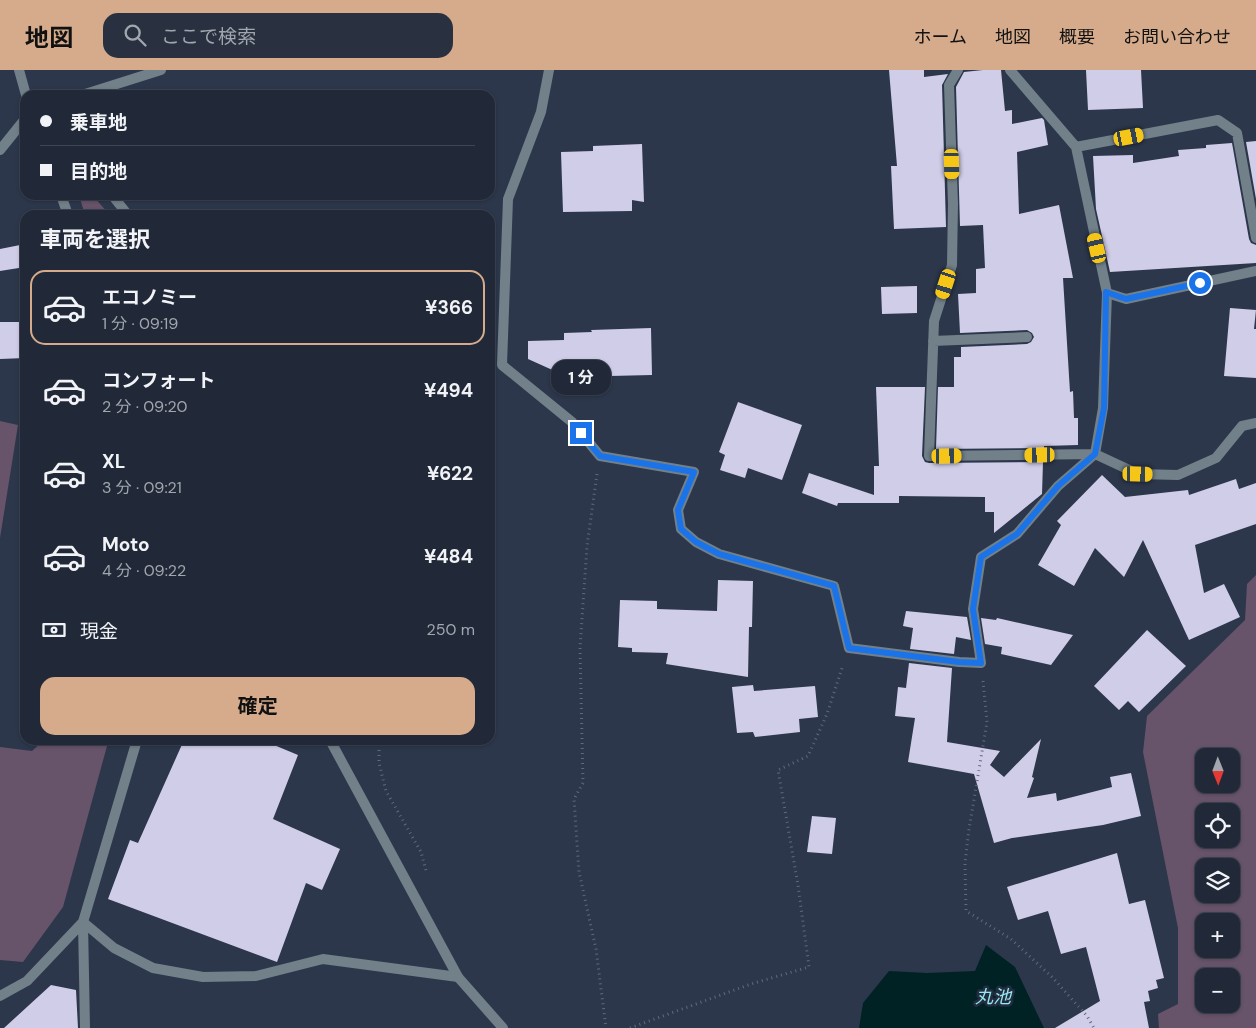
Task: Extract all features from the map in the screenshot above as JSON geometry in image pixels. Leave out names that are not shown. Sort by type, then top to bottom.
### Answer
[{"type":"street","points":[[19,70],[25,90]]},
{"type":"street","points":[[98,90],[161,70]]},
{"type":"street","points":[[549,70],[540,112],[508,199],[502,365],[572,422],[600,456],[694,472],[678,510],[681,529],[696,542],[719,554],[834,586],[849,648],[981,663],[973,609],[981,557],[1017,534],[1058,486],[1095,454],[1104,408],[1106,292],[1076,147],[1010,70]]},
{"type":"street","points":[[958,70],[949,85],[954,204],[952,266],[934,321],[929,456],[1095,454],[1138,474],[1178,475],[1216,458],[1242,426],[1256,423]]},
{"type":"street","points":[[1076,147],[1218,120],[1237,133],[1256,238]]},
{"type":"street","points":[[0,150],[20,125]]},
{"type":"street","points":[[116,200],[124,210]]},
{"type":"street","points":[[1106,292],[1126,299],[1256,271]]},
{"type":"street","points":[[933,341],[1027,337]]},
{"type":"street","points":[[85,1028],[83,922],[136,745]]},
{"type":"street","points":[[333,745],[458,977],[503,1028]]},
{"type":"street","points":[[83,922],[114,948],[153,968],[203,977],[256,976],[323,959],[458,977]]},
{"type":"street","points":[[0,996],[27,981],[83,922]]},
{"type":"path","points":[[600,456],[587,546],[580,648],[583,783],[574,799],[579,872],[596,949],[606,1028]]},
{"type":"path","points":[[630,1028],[751,984],[809,967],[798,885],[778,770],[808,756],[827,714],[849,648]]},
{"type":"path","points":[[981,663],[987,722],[965,863],[966,911],[1011,939],[1053,978],[1087,1016],[1094,1028]]},
{"type":"shaded area","points":[[80,200],[96,200],[106,210],[84,210]]},
{"type":"shaded area","points":[[0,421],[18,425],[0,538]]},
{"type":"shaded area","points":[[1256,575],[1256,1028],[1159,1028],[1158,1014],[1178,1004],[1178,928],[1143,752],[1147,716],[1245,620],[1247,584]]},
{"type":"shaded area","points":[[39,745],[107,746],[63,907],[23,962],[0,960],[0,747],[32,751]]},
{"type":"water","name":"丸池","points":[[986,945],[1015,967],[1044,1028],[859,1028],[863,1003],[889,971],[927,973],[975,971]]},
{"type":"building","points":[[889,70],[924,70],[924,77],[948,74],[942,85],[946,227],[894,229],[891,166],[897,166]]},
{"type":"building","points":[[1001,70],[1005,111],[1012,110],[1012,124],[1042,118],[1044,120],[1048,145],[1017,152],[1019,214],[1059,205],[1073,278],[1063,278],[1070,392],[1073,391],[1074,418],[1078,418],[1078,445],[1044,446],[1044,448],[936,449],[938,387],[954,387],[954,357],[961,357],[961,347],[1027,344],[1034,337],[1027,330],[960,333],[958,294],[976,293],[976,269],[985,268],[983,225],[960,226],[956,87],[964,72]]},
{"type":"building","points":[[1086,70],[1141,70],[1143,108],[1088,110]]},
{"type":"building","points":[[1256,141],[1256,199],[1246,142]]},
{"type":"building","points":[[1232,143],[1249,239],[1251,243],[1256,245],[1256,263],[1110,272],[1096,209],[1093,156],[1133,155],[1133,163],[1179,156],[1178,150],[1206,148],[1206,145]]},
{"type":"building","points":[[642,144],[644,202],[632,200],[632,211],[563,212],[561,152],[593,151],[593,146]]},
{"type":"building","points":[[20,245],[20,268],[0,271],[0,249]]},
{"type":"building","points":[[917,286],[917,313],[882,314],[881,287]]},
{"type":"building","points":[[1230,308],[1256,310],[1254,329],[1256,329],[1256,378],[1224,376]]},
{"type":"building","points":[[0,322],[20,322],[20,358],[0,359]]},
{"type":"building","points":[[651,328],[652,375],[568,377],[528,359],[528,341],[564,340],[564,333],[592,332],[591,330]]},
{"type":"building","points":[[876,387],[925,387],[922,456],[925,462],[1043,462],[1042,494],[994,533],[994,512],[985,512],[985,497],[899,496],[899,503],[838,503],[837,506],[802,493],[809,473],[874,495],[874,466],[879,466]]},
{"type":"building","points":[[738,402],[802,425],[782,480],[748,468],[745,478],[720,470],[725,455],[719,452]]},
{"type":"building","points":[[1102,475],[1125,497],[1188,490],[1189,495],[1236,479],[1239,489],[1256,483],[1256,524],[1195,545],[1204,593],[1224,584],[1240,617],[1189,640],[1143,540],[1124,577],[1095,548],[1074,586],[1038,565],[1061,525],[1057,521]]},
{"type":"building","points":[[718,580],[753,581],[752,627],[749,627],[748,677],[666,664],[668,653],[632,652],[632,648],[618,647],[620,600],[657,601],[657,609],[717,611]]},
{"type":"building","points":[[906,611],[967,617],[971,640],[956,637],[954,654],[910,649],[913,628],[903,626]]},
{"type":"building","points":[[981,618],[996,620],[997,618],[1073,635],[1051,665],[1001,654],[1002,647],[985,644]]},
{"type":"building","points":[[1147,630],[1186,666],[1139,712],[1128,701],[1119,710],[1094,686]]},
{"type":"building","points":[[909,663],[952,668],[947,742],[1000,751],[990,765],[1004,777],[1041,739],[1032,777],[1034,778],[1027,798],[1056,793],[1057,801],[1112,787],[1110,777],[1131,773],[1141,816],[1103,825],[1012,838],[994,843],[974,774],[908,762],[915,718],[895,716],[898,687],[906,688]]},
{"type":"building","points":[[753,685],[754,691],[815,686],[818,717],[799,719],[800,732],[755,737],[753,732],[737,733],[732,687]]},
{"type":"building","points":[[182,745],[274,745],[298,755],[273,819],[340,849],[322,890],[306,883],[277,962],[108,899],[130,840],[138,843]]},
{"type":"building","points":[[812,816],[836,818],[832,854],[807,852]]},
{"type":"building","points":[[1117,853],[1129,904],[1145,900],[1164,978],[1156,980],[1158,988],[1148,991],[1150,1001],[1144,1002],[1149,1028],[1055,1028],[1100,1001],[1086,947],[1061,954],[1048,911],[1018,920],[1007,887]]},
{"type":"building","points":[[51,985],[76,990],[78,1028],[4,1028]]},
{"type":"route","points":[[581,433],[600,456],[694,472],[678,510],[681,529],[696,542],[719,554],[834,586],[849,648],[981,663],[973,609],[981,557],[1017,534],[1058,486],[1095,454],[1104,408],[1106,292],[1126,299],[1200,283]]}]
